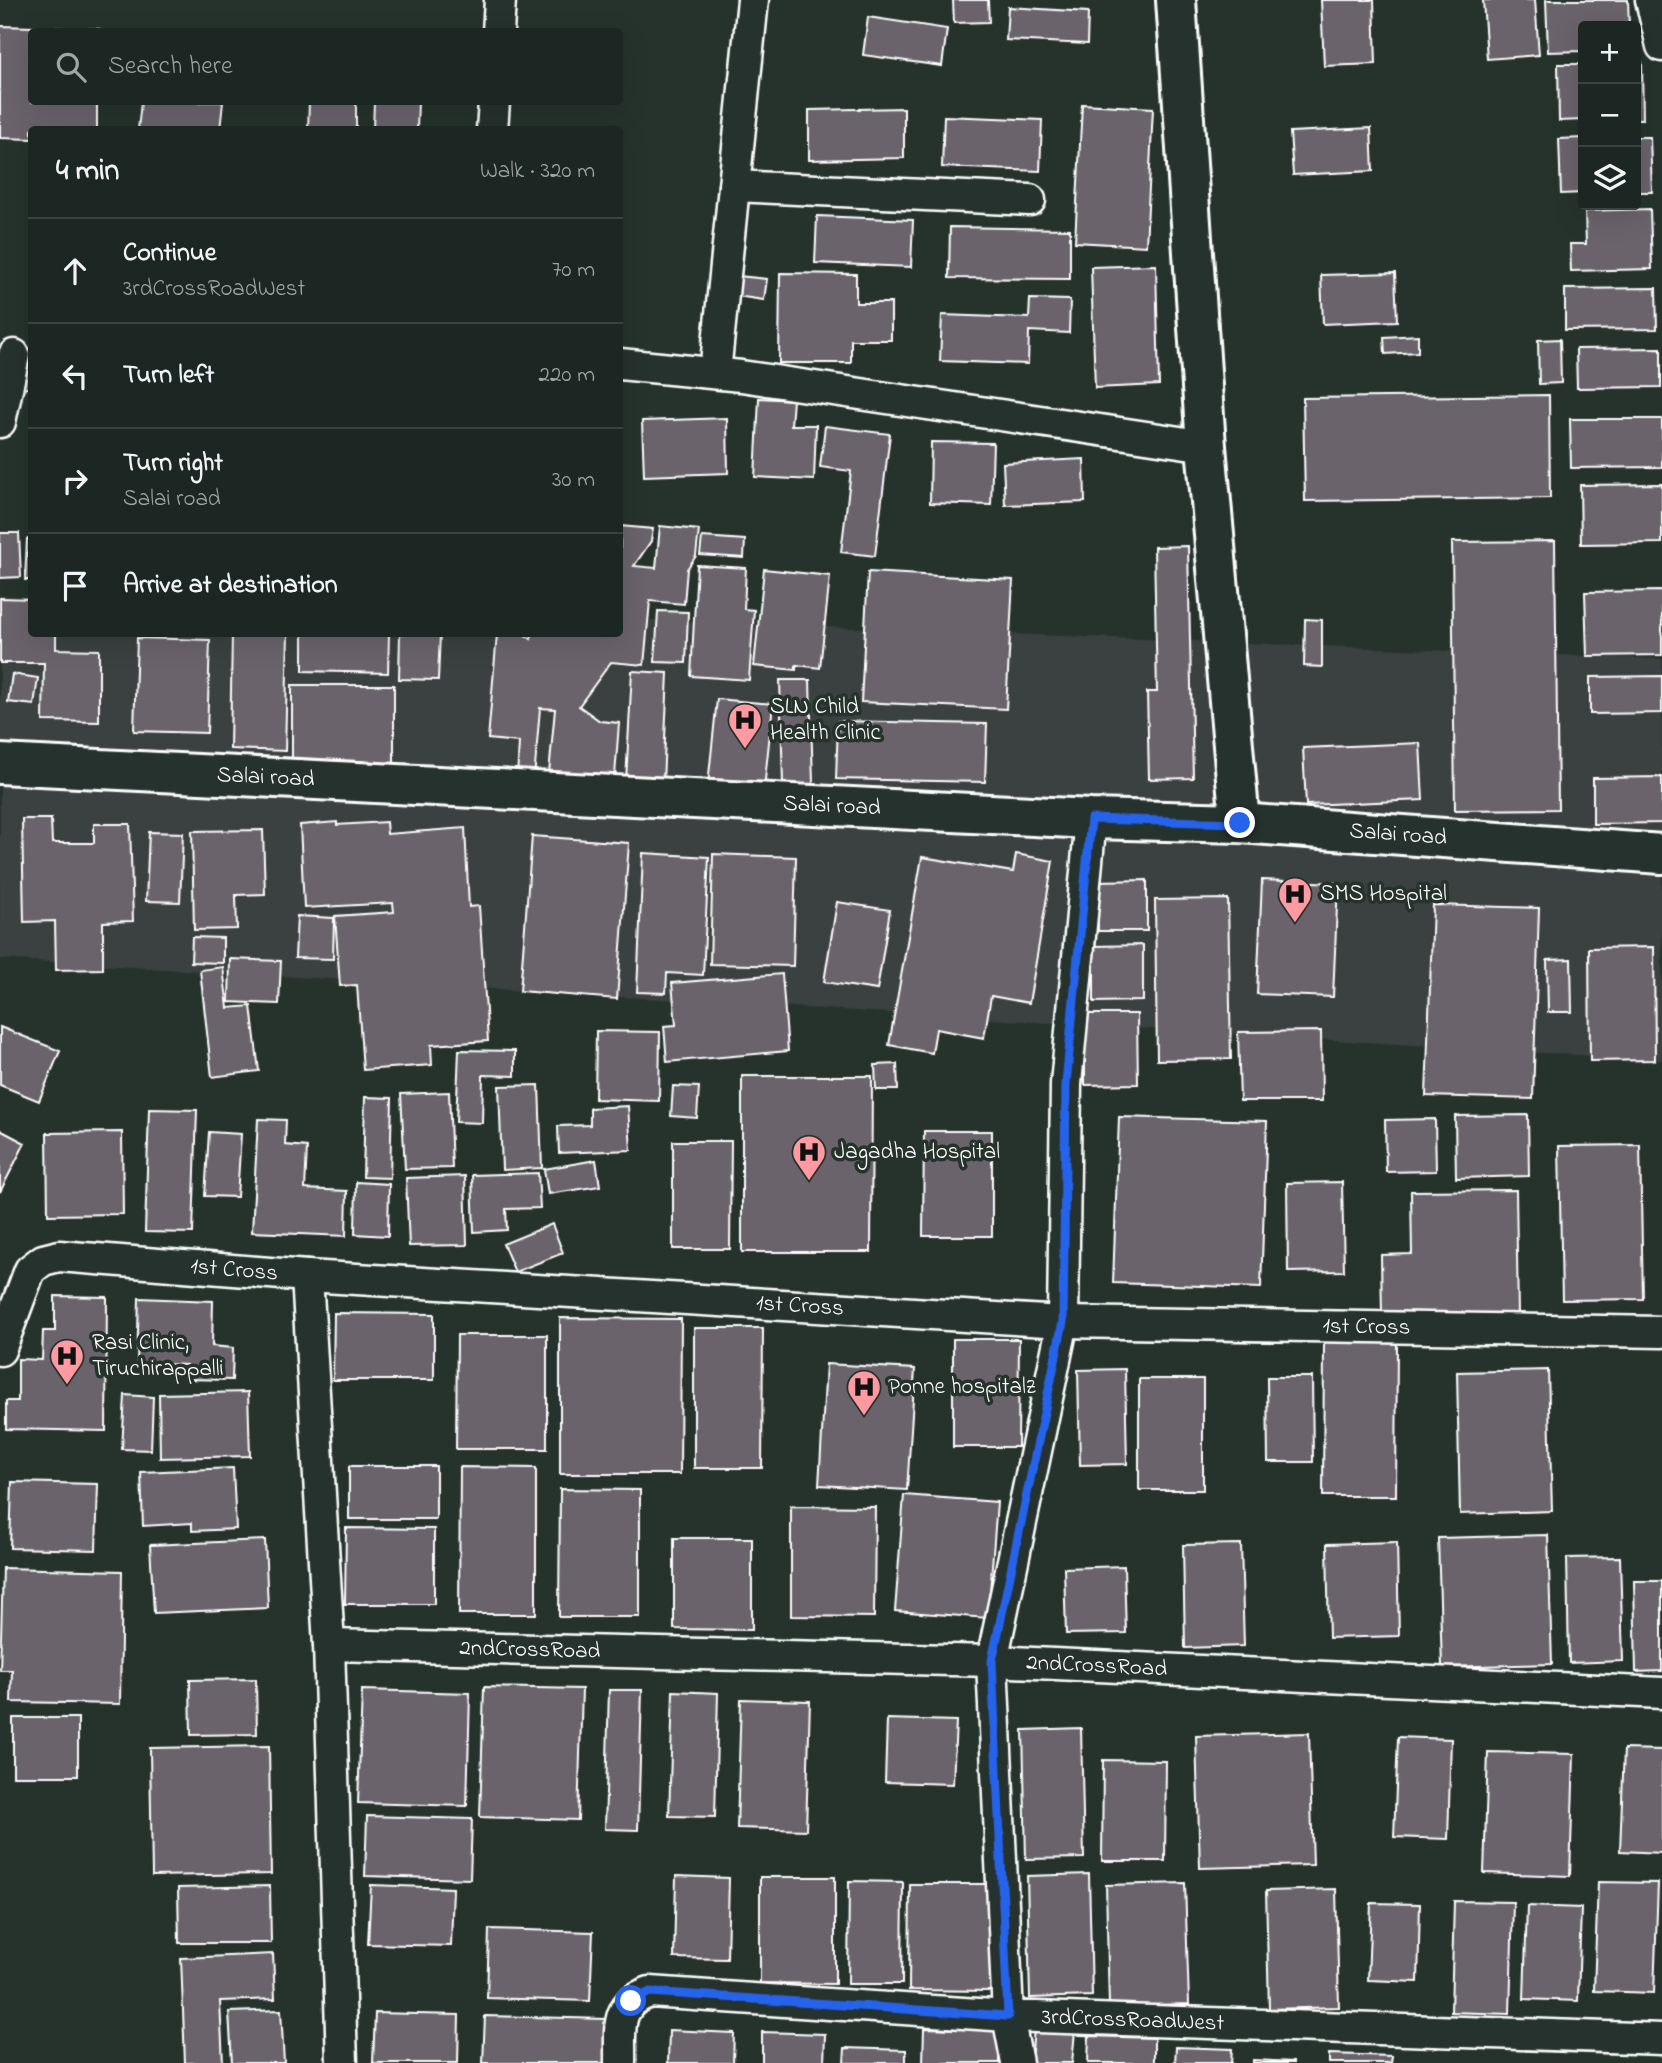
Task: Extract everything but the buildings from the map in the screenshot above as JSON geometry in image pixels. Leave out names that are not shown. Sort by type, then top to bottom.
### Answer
[{"type":"main road","points":[[1176,0],[1206,446],[1240,823]]},
{"type":"main road","name":"Salai road","points":[[0,764],[1091,819],[1240,823],[1662,854]]},
{"type":"street","points":[[498,28],[500,0]]},
{"type":"street","points":[[715,373],[752,0]]},
{"type":"street","points":[[1651,0],[1662,46]]},
{"type":"street","points":[[492,126],[494,105]]},
{"type":"street","points":[[733,186],[1030,201]]},
{"type":"street","points":[[0,422],[14,355]]},
{"type":"street","points":[[623,364],[715,373],[1206,446]]},
{"type":"street","points":[[1017,2063],[1008,2016],[992,1661],[1063,1322],[1066,1084],[1091,819]]},
{"type":"street","name":"1st Cross","points":[[0,1350],[30,1270],[43,1260],[59,1256],[307,1276],[1063,1322],[1662,1332]]},
{"type":"street","points":[[307,1276],[328,1645],[342,2063]]},
{"type":"street","name":"2ndCrossRoad","points":[[328,1645],[992,1661],[1662,1693]]},
{"type":"street","name":"3rdCrossRoadWest","points":[[620,2063],[621,2017],[625,2007],[639,1995],[650,1992],[1008,2016],[1662,2039]]},
{"type":"shaded area","points":[[0,596],[28,597],[28,637],[623,637],[623,619],[1662,659],[1662,1060],[0,959]]},
{"type":"place","name":"SLN Child Health Clinic","points":[[745,750]]},
{"type":"place","name":"SMS Hospital","points":[[1295,924]]},
{"type":"place","name":"Jagadha Hospital","points":[[809,1182]]},
{"type":"place","name":"Rasi Clinic, Tiruchirappalli","points":[[67,1386]]},
{"type":"place","name":"Ponne hospitalz","points":[[864,1417]]},
{"type":"route","points":[[631,2001],[650,1992],[1008,2016],[992,1661],[1063,1322],[1066,1084],[1091,819],[1240,823]]}]
